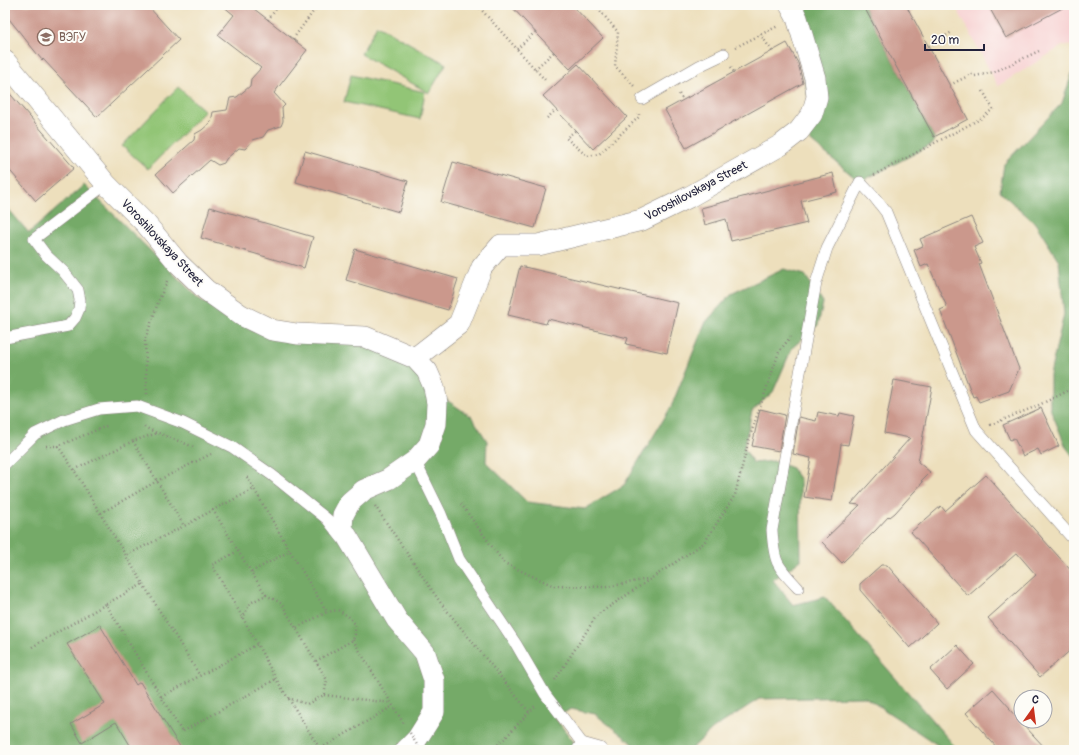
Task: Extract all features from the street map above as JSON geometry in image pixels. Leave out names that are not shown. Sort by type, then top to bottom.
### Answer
[{"type":"street","name":"Voroshilovskaya Street","points":[[414,358],[459,324],[482,267],[501,245],[538,245],[642,220],[689,197],[781,145],[799,131],[812,114],[817,97],[816,78],[793,12]]},
{"type":"street","name":"Voroshilovskaya Street","points":[[5,61],[106,184],[146,224],[178,263],[206,290],[241,315],[272,330],[297,334],[365,338],[414,358],[427,370],[434,387],[437,403],[436,424],[429,444],[415,461],[389,479],[364,490],[350,502],[343,515],[342,528],[397,620],[426,653],[434,680],[434,712],[417,739],[408,742]]},
{"type":"lane","points":[[640,94],[724,54]]},
{"type":"lane","points":[[798,588],[780,569],[774,554],[772,530],[816,283],[827,248],[860,182],[886,212],[976,430],[1074,540]]},
{"type":"lane","points":[[5,338],[68,326],[75,318],[80,300],[78,290],[63,271],[46,255],[34,238],[106,184]]},
{"type":"lane","points":[[5,464],[35,434],[64,420],[99,409],[137,406],[183,423],[232,447],[272,475],[327,519],[363,565]]},
{"type":"lane","points":[[415,461],[441,514],[459,559],[516,644],[579,747],[600,748],[602,750]]},
{"type":"path","points":[[268,20],[279,5]]},
{"type":"path","points":[[293,39],[318,5]]},
{"type":"path","points":[[478,5],[546,81]]},
{"type":"path","points":[[575,131],[566,138],[587,156],[599,154],[639,117],[640,94],[615,66],[618,32],[595,5]]},
{"type":"path","points":[[908,10],[918,5]]},
{"type":"path","points":[[724,54],[760,34],[793,12]]},
{"type":"path","points":[[517,49],[535,32]]},
{"type":"path","points":[[929,46],[952,32]]},
{"type":"path","points":[[760,34],[772,51]]},
{"type":"path","points":[[950,85],[974,75],[994,72],[1039,50]]},
{"type":"path","points":[[535,69],[554,52]]},
{"type":"path","points":[[869,191],[874,175],[962,129],[993,110],[983,90]]},
{"type":"path","points":[[547,118],[556,110]]},
{"type":"path","points":[[147,410],[145,340],[169,276],[178,263]]},
{"type":"path","points":[[492,750],[546,694],[597,616],[704,543],[735,496],[749,439],[779,352],[793,333]]},
{"type":"path","points":[[976,430],[1037,406],[1074,388]]},
{"type":"path","points":[[113,423],[58,446],[127,555],[143,584],[200,676]]},
{"type":"path","points":[[140,425],[196,448]]},
{"type":"path","points":[[74,470],[133,441],[158,433]]},
{"type":"path","points":[[133,441],[184,526]]},
{"type":"path","points":[[101,514],[157,481],[215,452],[209,451]]},
{"type":"path","points":[[246,475],[327,612]]},
{"type":"path","points":[[127,555],[254,489]]},
{"type":"path","points":[[364,490],[440,602],[529,712]]},
{"type":"path","points":[[461,504],[504,563],[554,586],[607,587],[651,579]]},
{"type":"path","points":[[213,510],[266,595],[281,603],[316,661],[327,680],[324,695]]},
{"type":"path","points":[[238,551],[212,565],[258,644],[276,679],[320,749],[392,705]]},
{"type":"path","points":[[251,572],[290,551]]},
{"type":"path","points":[[32,647],[143,584]]},
{"type":"path","points":[[243,618],[250,603],[266,595]]},
{"type":"path","points":[[106,604],[182,732],[276,679]]},
{"type":"path","points":[[296,628],[327,612],[338,610],[348,616],[354,624],[355,634],[353,640],[316,661]]},
{"type":"path","points":[[353,640],[392,705],[408,742],[420,750]]},
{"type":"path","points":[[162,697],[258,644]]},
{"type":"path","points":[[288,698],[307,704],[324,695],[392,705]]},
{"type":"shaded area","points":[[955,5],[1074,5],[1074,46],[1064,45],[998,86]]},
{"type":"green space","points":[[790,5],[863,5],[934,137],[933,144],[860,182],[799,131],[812,114]]},
{"type":"green space","points":[[377,25],[446,64],[429,93],[361,54]]},
{"type":"green space","points":[[1074,68],[1074,458],[1066,447],[1050,408],[1050,374],[1064,314],[1059,261],[1035,223],[1000,192],[1004,164],[1062,103]]},
{"type":"green space","points":[[351,75],[425,92],[420,119],[344,102]]},
{"type":"green space","points":[[178,87],[205,111],[148,169],[122,146]]},
{"type":"green space","points":[[84,185],[199,299],[242,323],[333,337],[426,360],[442,397],[472,417],[487,441],[486,462],[527,502],[585,509],[624,485],[671,407],[705,323],[731,294],[784,269],[805,275],[823,303],[818,325],[792,348],[773,392],[752,411],[744,448],[753,463],[773,461],[792,468],[800,480],[801,560],[773,580],[793,605],[825,597],[958,750],[943,750],[865,697],[759,699],[713,729],[690,750],[641,750],[595,714],[571,709],[555,718],[580,750],[5,750],[5,205],[29,233]]},
{"type":"building","points":[[5,5],[147,5],[179,40],[97,117],[43,59],[42,60],[5,14]]},
{"type":"building","points":[[222,5],[249,5],[307,50],[274,93],[285,105],[282,108],[283,121],[281,126],[268,130],[263,137],[253,140],[245,149],[239,148],[226,159],[224,163],[218,165],[210,160],[173,193],[156,174],[194,140],[195,134],[211,122],[213,112],[227,110],[230,98],[237,97],[250,86],[251,79],[261,68],[218,35],[234,15]]},
{"type":"building","points":[[510,5],[572,5],[603,38],[570,69]]},
{"type":"building","points":[[863,5],[906,5],[968,119],[934,137]]},
{"type":"building","points":[[988,5],[1068,5],[1006,38]]},
{"type":"building","points":[[787,43],[798,63],[803,83],[686,148],[665,110]]},
{"type":"building","points":[[578,64],[627,117],[593,149],[543,96]]},
{"type":"building","points":[[5,88],[74,168],[36,201],[5,165]]},
{"type":"building","points":[[305,151],[408,181],[399,212],[296,182]]},
{"type":"building","points":[[453,162],[546,188],[535,228],[441,202]]},
{"type":"building","points":[[833,173],[837,192],[801,201],[807,223],[731,241],[726,219],[705,225],[701,208]]},
{"type":"building","points":[[210,207],[313,237],[304,268],[201,238]]},
{"type":"building","points":[[971,217],[983,243],[974,247],[981,263],[979,264],[1019,369],[1009,391],[979,402],[976,396],[973,397],[940,310],[947,307],[928,264],[921,267],[914,250],[923,246],[920,239]]},
{"type":"building","points":[[355,249],[458,279],[448,310],[346,280]]},
{"type":"building","points":[[520,266],[678,303],[667,353],[626,344],[628,338],[548,319],[546,324],[508,315]]},
{"type":"building","points":[[894,380],[932,387],[918,462],[930,472],[895,513],[890,517],[889,516],[842,563],[822,542],[860,505],[851,504],[910,438],[884,433]]},
{"type":"building","points":[[1041,408],[1059,446],[1041,455],[1038,449],[1023,456],[1014,438],[1010,440],[1003,425]]},
{"type":"building","points":[[760,409],[785,415],[779,451],[752,446]]},
{"type":"building","points":[[818,412],[839,416],[840,413],[854,416],[848,445],[841,444],[832,501],[804,497],[811,458],[793,454],[799,417],[816,421]]},
{"type":"building","points":[[986,475],[1074,574],[1074,647],[1040,677],[988,618],[1036,575],[1017,553],[968,596],[911,532],[941,506],[945,511]]},
{"type":"building","points":[[881,565],[887,565],[937,623],[910,648],[860,590],[860,584]]},
{"type":"building","points":[[100,625],[136,685],[140,682],[182,750],[133,750],[116,722],[82,743],[71,724],[105,704],[67,644]]},
{"type":"building","points":[[957,645],[974,664],[947,689],[930,670]]},
{"type":"building","points":[[993,689],[1013,713],[1013,729],[1028,729],[1047,750],[999,750],[966,713]]},
{"type":"place","name":"ВЭГУ","points":[[46,37]]}]
